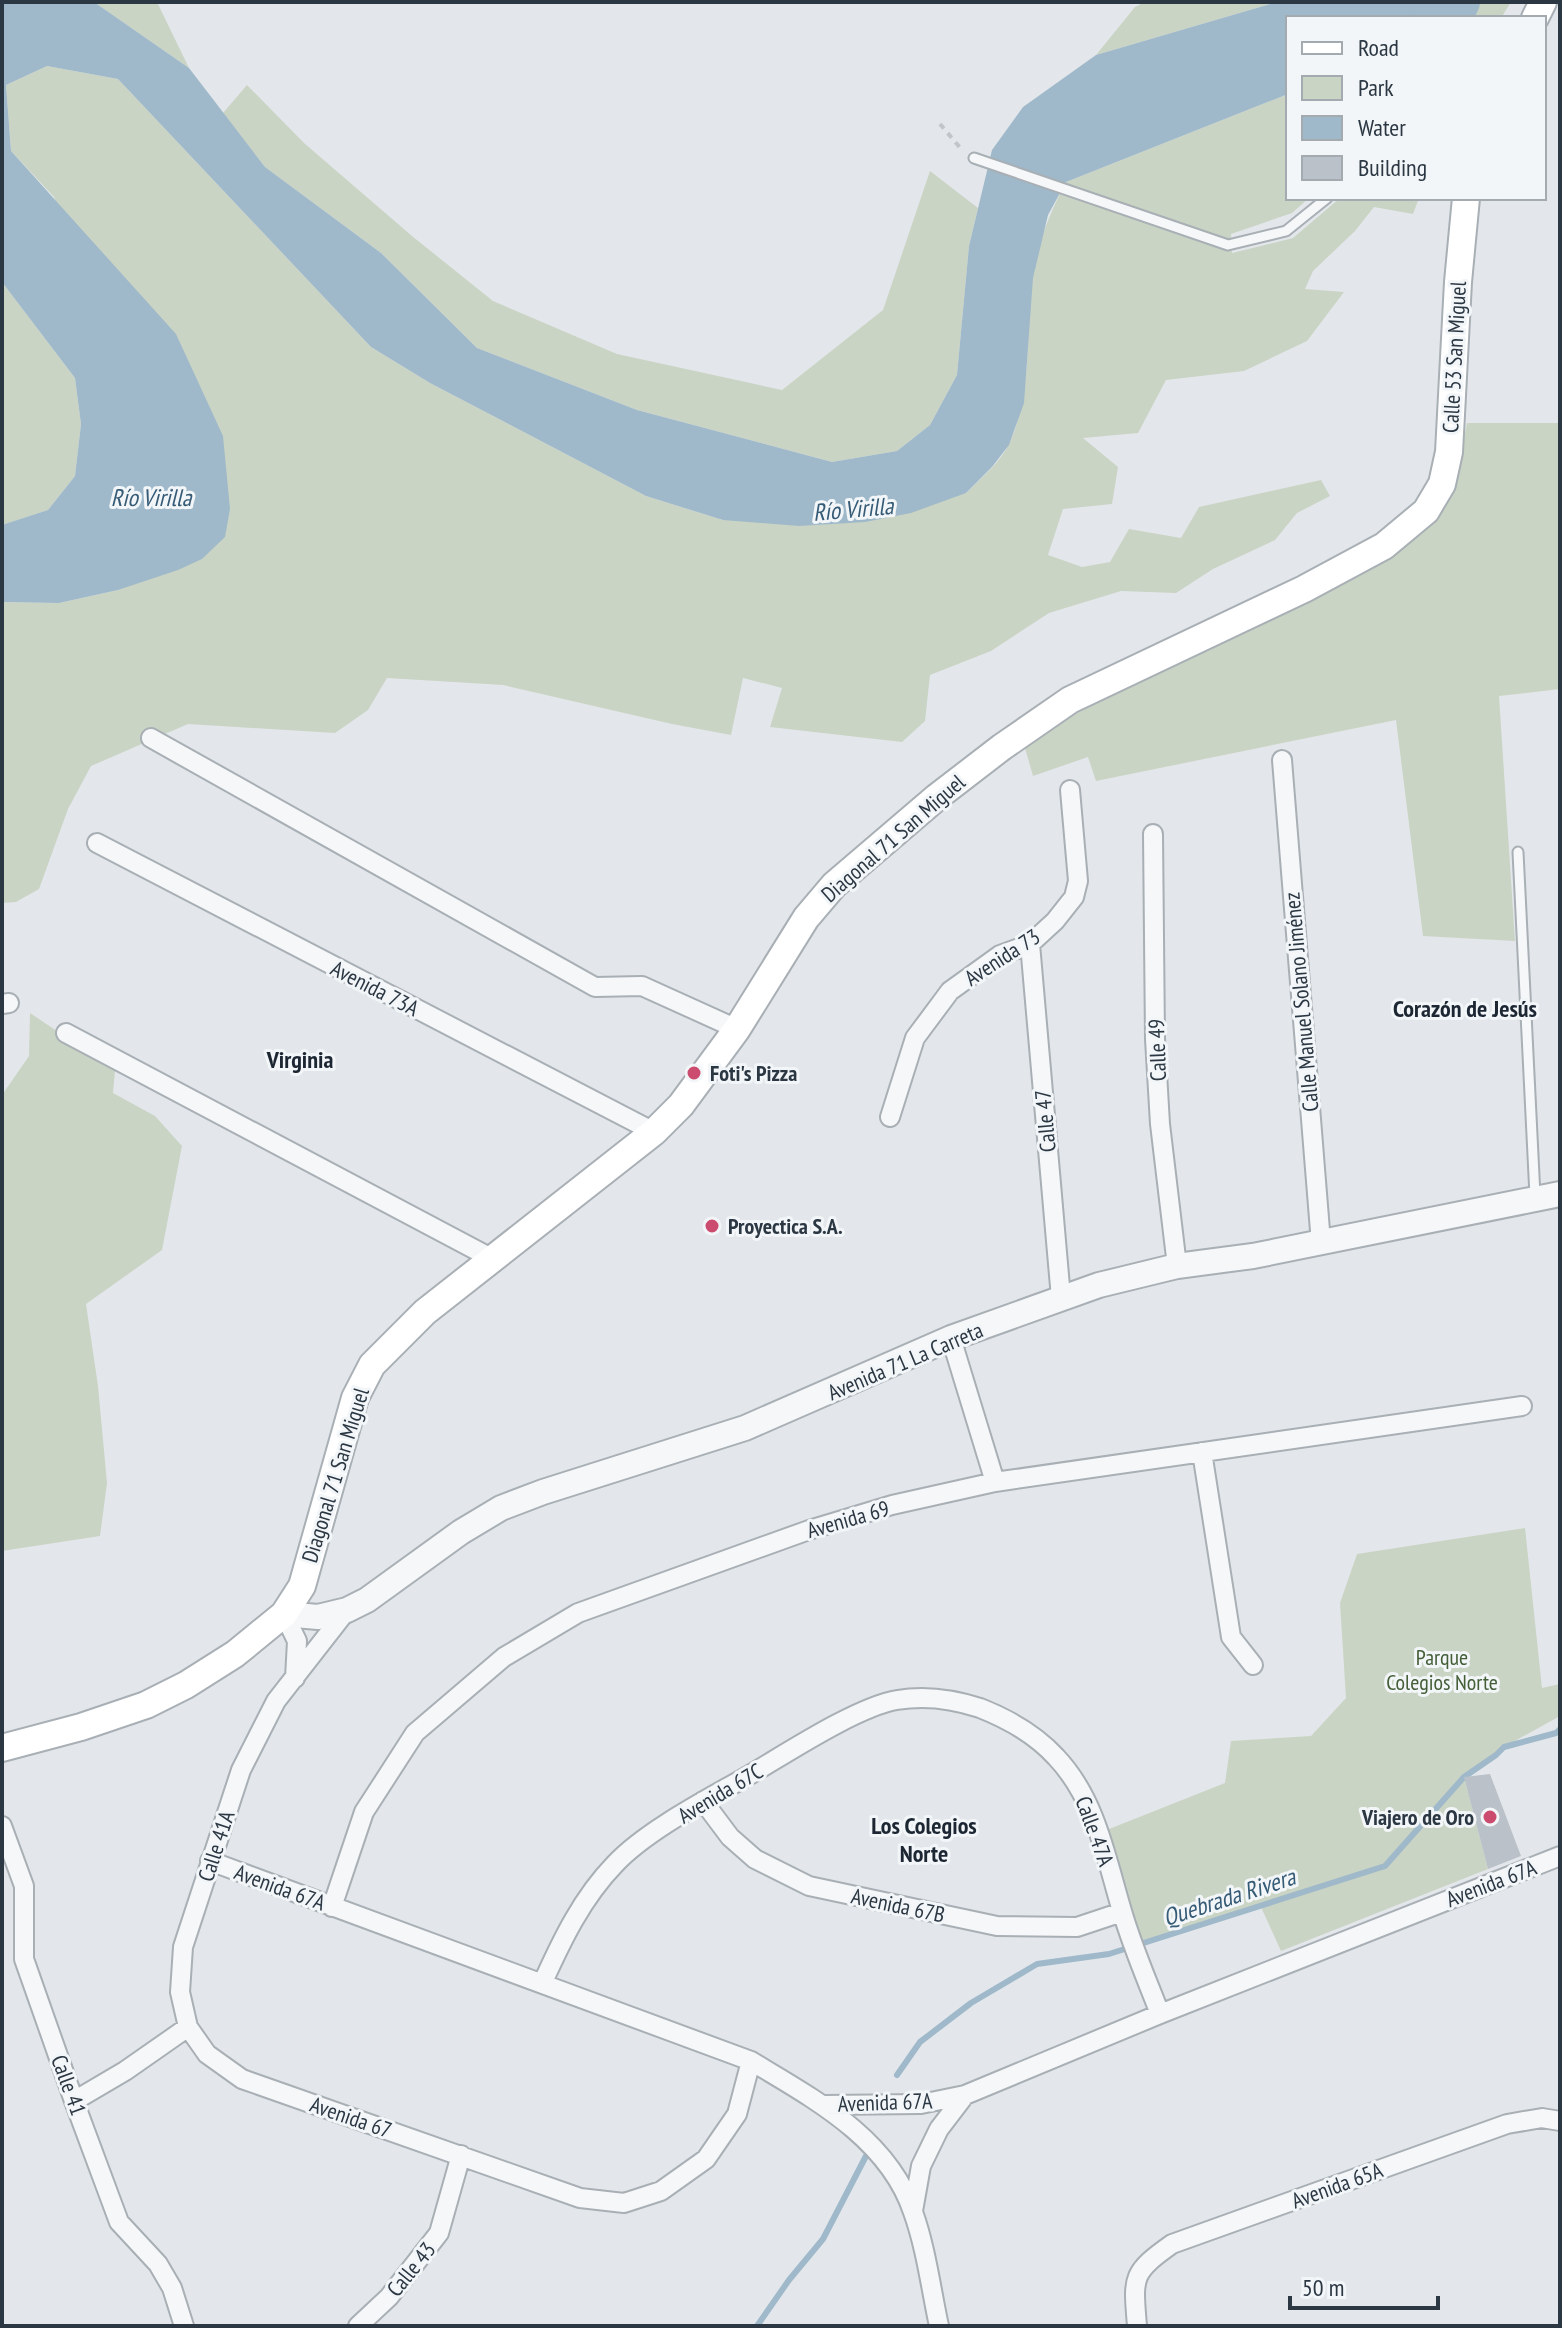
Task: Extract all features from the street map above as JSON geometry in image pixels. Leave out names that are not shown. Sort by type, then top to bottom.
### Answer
[{"type":"main road","name":"Calle 53 San Miguel","points":[[1426,511],[1442,484],[1449,452],[1466,200]]},
{"type":"main road","name":"Diagonal 71 San Miguel","points":[[284,1614],[302,1586],[355,1398],[372,1365],[425,1312],[654,1132],[681,1105],[737,1029],[806,918],[834,885],[937,797],[1070,700],[1290,595],[1384,546],[1426,511]]},
{"type":"main road","points":[[2,1748],[81,1727],[146,1705],[186,1685],[235,1654],[284,1614]]},
{"type":"street","points":[[151,738],[595,987],[642,986],[737,1029]]},
{"type":"street","name":"Calle Manuel Solano Jiménez","points":[[1282,760],[1321,1243]]},
{"type":"street","name":"Avenida 73","points":[[890,1117],[915,1038],[950,991],[1000,955],[1030,944],[1055,921],[1074,897],[1078,881],[1070,790]]},
{"type":"street","name":"Calle 49","points":[[1153,834],[1155,1039],[1160,1124],[1177,1266]]},
{"type":"street","name":"Avenida 73A","points":[[97,843],[654,1132]]},
{"type":"street","name":"Calle 47","points":[[1030,944],[1061,1298]]},
{"type":"street","points":[[66,1033],[491,1258]]},
{"type":"street","name":"Avenida 71 La Carreta","points":[[284,1614],[318,1617],[347,1610],[367,1600],[461,1532],[501,1508],[745,1428],[951,1338],[1099,1285],[1177,1266],[1253,1256],[1560,1194]]},
{"type":"street","points":[[951,1338],[995,1482]]},
{"type":"street","name":"Avenida 69","points":[[332,1907],[364,1812],[415,1733],[504,1657],[578,1613],[809,1530],[892,1505],[995,1482],[1522,1406]]},
{"type":"street","points":[[1202,1452],[1231,1637],[1253,1665]]},
{"type":"street","name":"Calle 41A","points":[[188,2027],[180,1992],[183,1947],[241,1770],[276,1701],[347,1610]]},
{"type":"street","points":[[284,1614],[297,1641],[295,1678]]},
{"type":"street","name":"Avenida 67C","points":[[543,1982],[566,1932],[592,1890],[617,1861],[703,1801],[858,1714],[895,1700],[934,1697],[963,1702]]},
{"type":"street","name":"Calle 47A","points":[[963,1702],[997,1715],[1032,1735],[1074,1777],[1092,1812],[1122,1912],[1160,2014]]},
{"type":"street","name":"Avenida 67B","points":[[703,1801],[730,1837],[755,1859],[809,1886],[997,1926],[1077,1927],[1122,1912]]},
{"type":"street","name":"Calle 41","points":[[2,1826],[24,1886],[24,1959],[74,2101],[119,2222],[158,2264],[172,2288],[184,2326]]},
{"type":"street","name":"Avenida 67A","points":[[210,1861],[751,2061],[825,2105],[921,2104],[965,2095],[1160,2014],[1560,1856]]},
{"type":"street","points":[[74,2101],[125,2071],[188,2027]]},
{"type":"street","name":"Avenida 67","points":[[188,2027],[207,2054],[242,2079],[580,2198],[624,2203],[661,2191],[706,2159],[737,2114],[751,2061]]},
{"type":"street","points":[[913,2211],[921,2166],[939,2129],[965,2095]]},
{"type":"street","points":[[825,2105],[861,2134],[891,2170],[913,2211],[939,2326]]},
{"type":"street","name":"Avenida 65A","points":[[1137,2326],[1134,2286],[1145,2263],[1172,2244],[1507,2124],[1542,2118],[1560,2121]]},
{"type":"street","name":"Calle 43","points":[[358,2326],[389,2297],[439,2233],[461,2155]]},
{"type":"lane","points":[[978,160],[1228,245],[1286,231],[1325,200]]},
{"type":"lane","points":[[1518,852],[1535,1199]]},
{"type":"path","points":[[940,124],[962,151],[978,160]]},
{"type":"green space","points":[[94,2],[157,2],[189,68]]},
{"type":"green space","points":[[1145,2],[1277,2],[1096,55],[1135,7]]},
{"type":"green space","points":[[1444,2],[1511,2],[1502,16],[1424,16]]},
{"type":"green space","points":[[47,66],[118,79],[371,347],[430,383],[646,496],[723,520],[966,493],[984,476],[1006,449],[1017,422],[1025,382],[1034,266],[1045,229],[1066,182],[1286,95],[1286,200],[1307,200],[1292,213],[1231,234],[1232,253],[1293,238],[1338,200],[1418,200],[1413,214],[1374,207],[1355,231],[1313,271],[1305,289],[1344,292],[1307,341],[1244,371],[1166,380],[1138,433],[1083,438],[1118,467],[1112,504],[1063,509],[1048,555],[1082,567],[1110,562],[1129,529],[1181,538],[1199,507],[1321,480],[1330,496],[1297,513],[1275,540],[1213,569],[1176,593],[1121,591],[1049,613],[991,651],[930,675],[925,721],[902,742],[770,727],[782,688],[743,678],[731,735],[503,685],[387,678],[368,710],[335,733],[188,724],[91,766],[68,809],[39,889],[16,902],[2,903],[2,602],[59,603],[118,590],[202,559],[54,197],[11,151],[6,85]]},
{"type":"green space","points":[[247,85],[304,143],[493,301],[617,354],[782,390],[883,310],[930,171],[978,208],[969,246],[957,375],[930,425],[897,451],[832,462],[637,410],[477,348],[381,253],[265,167],[223,113]]},
{"type":"green space","points":[[2,282],[75,378],[81,424],[75,476],[48,510],[3,525]]},
{"type":"green space","points":[[1467,423],[1560,423],[1560,689],[1499,696],[1515,941],[1423,936],[1396,720],[1096,781],[1088,757],[1033,776],[1023,741],[1406,544],[1457,476]]},
{"type":"green space","points":[[30,1013],[115,1070],[113,1093],[155,1116],[182,1146],[162,1250],[86,1304],[107,1483],[100,1536],[2,1551],[2,1095],[29,1056]]},
{"type":"green space","name":"Parque Colegios Norte","points":[[1525,1528],[1542,1688],[1560,1684],[1560,1716],[1504,1747],[1464,1777],[1488,1869],[1281,1951],[1261,1907],[1139,1946],[1099,1833],[1225,1783],[1231,1741],[1311,1736],[1346,1698],[1340,1603],[1357,1554]]},
{"type":"water","name":"Río Virilla","points":[[2,2],[94,2],[189,68],[265,167],[381,253],[477,348],[637,410],[832,462],[897,451],[930,425],[957,375],[969,246],[992,150],[1023,107],[1096,55],[1277,2],[1444,2],[1424,16],[1286,16],[1286,95],[1066,182],[1048,215],[1033,278],[1024,403],[1009,445],[966,493],[911,513],[865,522],[799,526],[723,520],[646,496],[430,383],[371,347],[118,79],[47,66],[6,85],[11,151],[176,334],[223,436],[230,509],[225,537],[202,559],[178,570],[118,590],[59,603],[2,602],[2,525],[48,510],[75,476],[81,424],[75,378],[2,282]]},
{"type":"building","name":"Viajero de Oro","points":[[1490,1774],[1521,1856],[1488,1869],[1464,1777]]},
{"type":"waterway","name":"Río Virilla","points":[[1437,16],[1459,8],[1462,2]]},
{"type":"waterway","name":"Quebrada Rivera","points":[[897,2075],[920,2042],[971,2003],[1037,1964],[1109,1954],[1385,1866],[1464,1777],[1504,1747],[1556,1733],[1560,1729]]},
{"type":"waterway","name":"Quebrada Rivera","points":[[757,2326],[823,2239],[866,2156]]},
{"type":"place","name":"Foti's Pizza","points":[[694,1073]]},
{"type":"place","name":"Proyectica S.A.","points":[[712,1226]]},
{"type":"place","name":"Viajero de Oro","points":[[1490,1817]]},
{"type":"district","name":"Corazón de Jesús","points":[[1465,1008]]},
{"type":"district","name":"Virginia","points":[[300,1059]]},
{"type":"district","name":"Los Colegios Norte","points":[[924,1839]]}]
